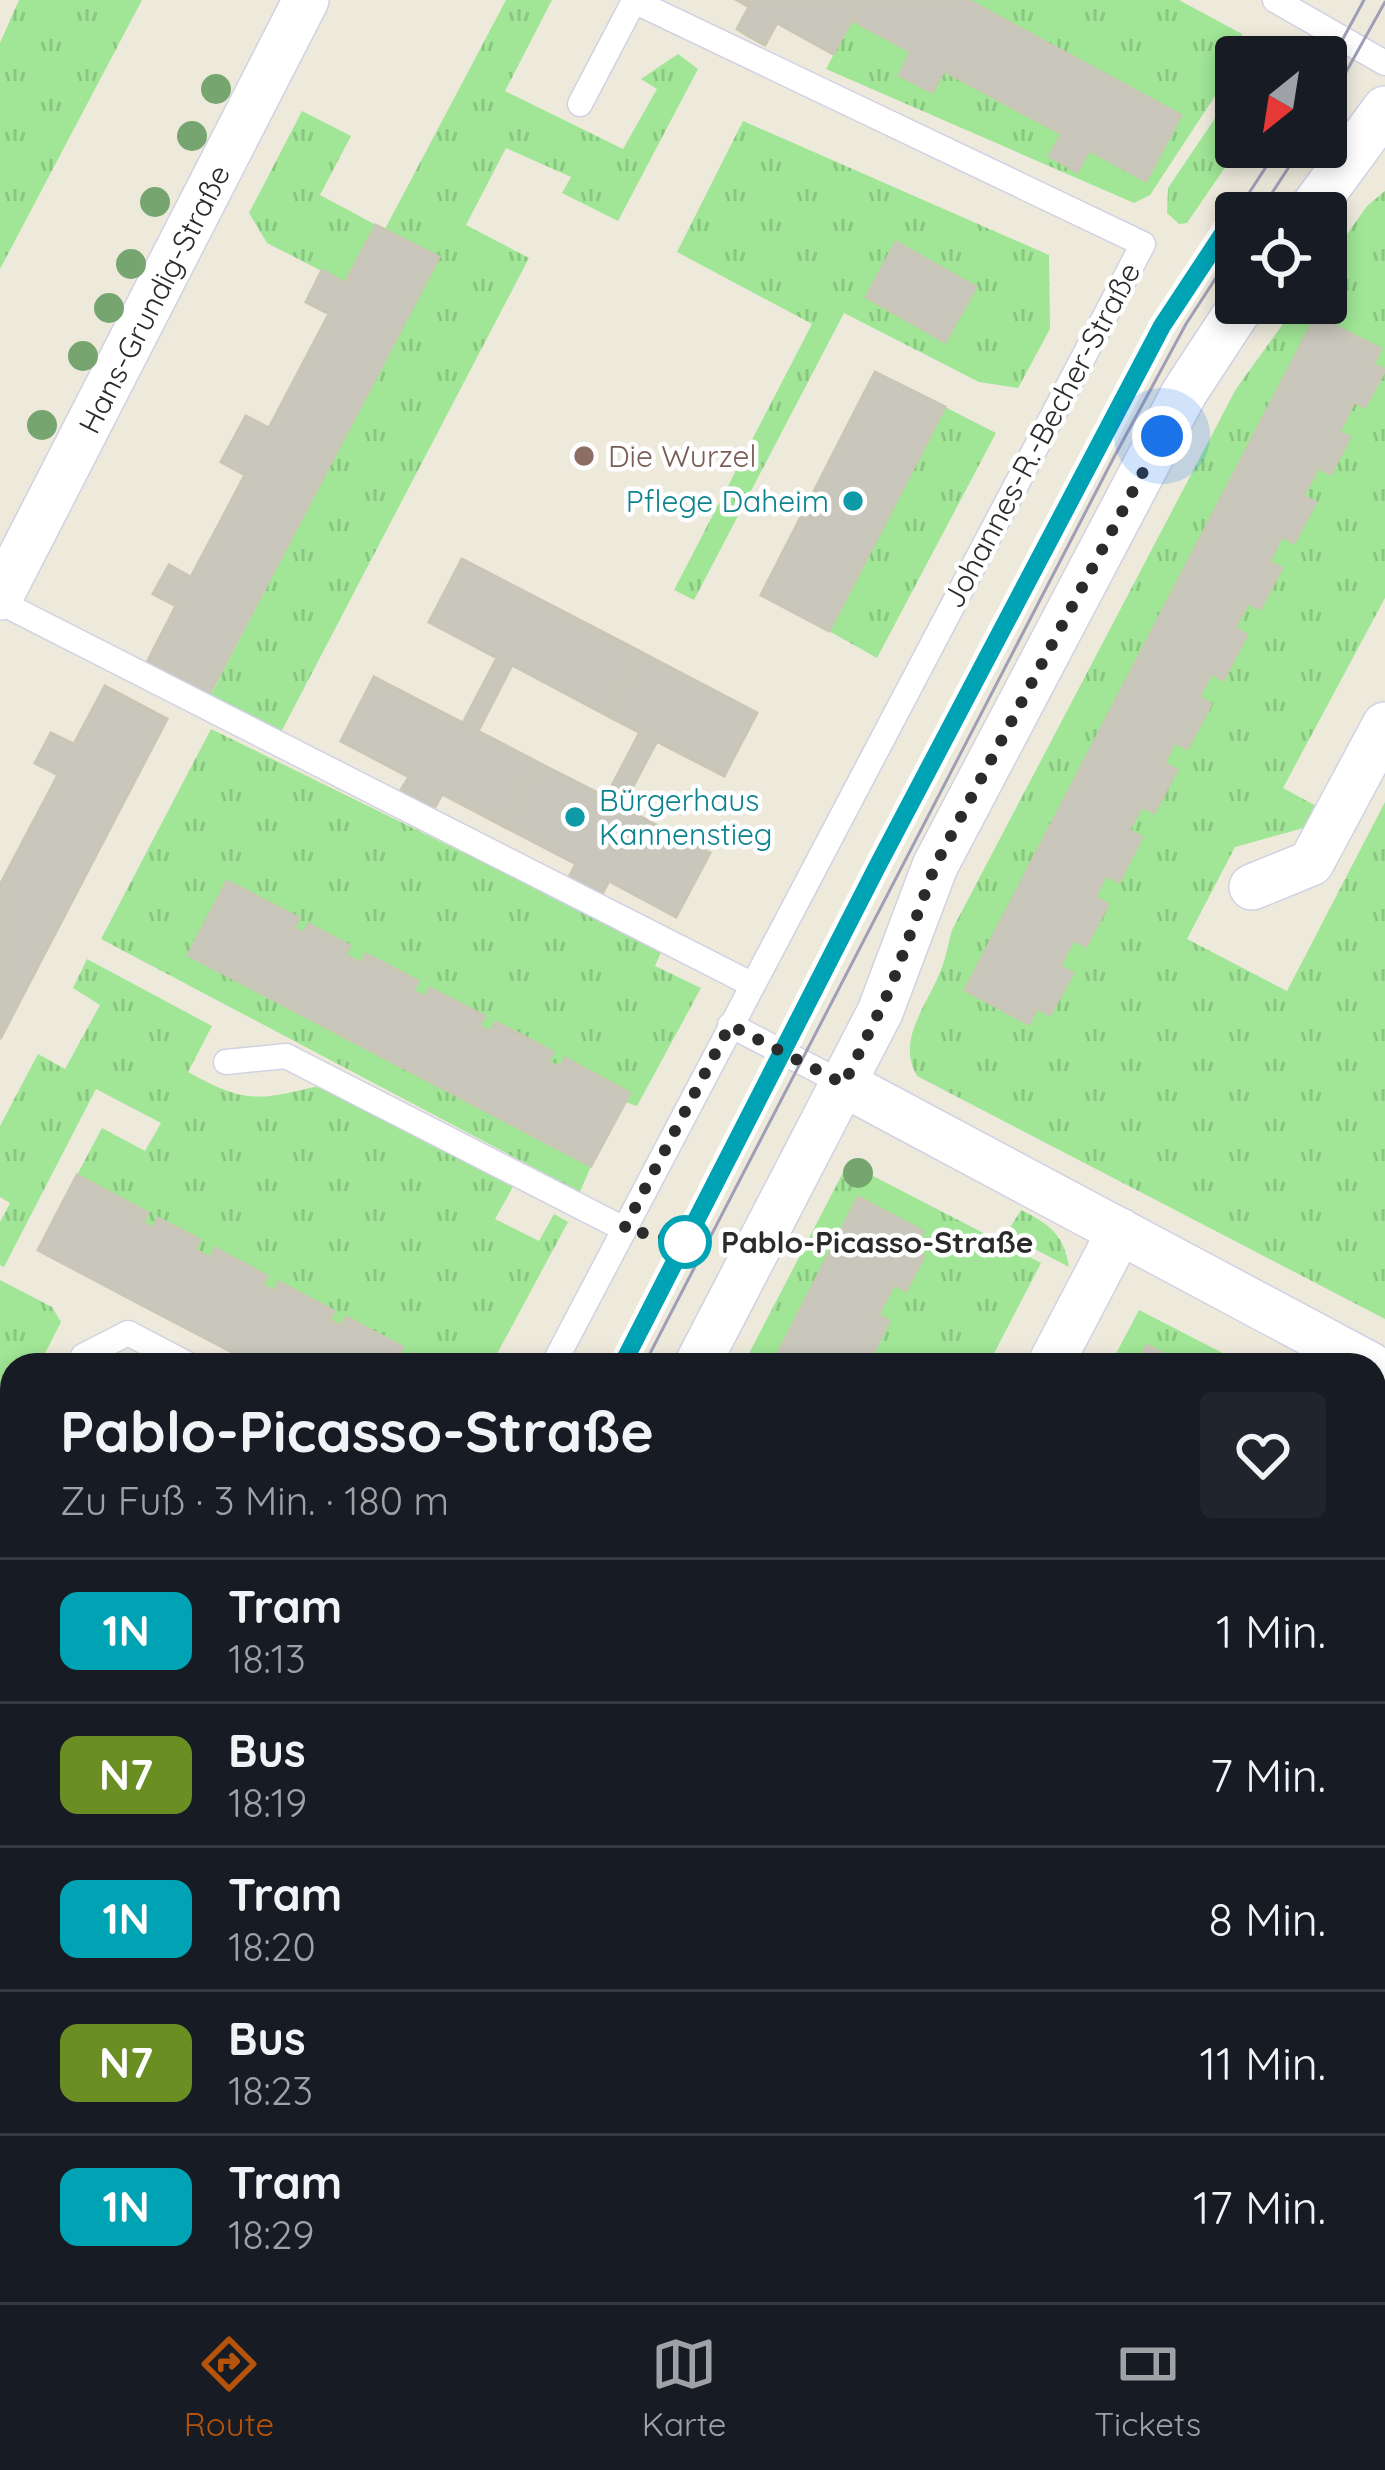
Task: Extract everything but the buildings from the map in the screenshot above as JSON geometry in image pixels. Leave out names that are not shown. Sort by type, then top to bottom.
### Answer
[{"type":"street","name":"Hans-Grundig-Straße","points":[[0,600],[306,0]]},
{"type":"street","points":[[1324,192],[1385,110]]},
{"type":"street","points":[[703,1353],[891,987],[924,891],[944,850],[1184,393],[1229,324]]},
{"type":"street","points":[[1252,887],[1311,862],[1385,724]]},
{"type":"street","points":[[844,1084],[1348,1353]]},
{"type":"street","points":[[1056,1353],[1120,1231]]},
{"type":"lane","points":[[1275,0],[1385,63]]},
{"type":"lane","name":"Johannes-R.-Becher-Straße","points":[[559,1353],[1142,244],[634,1],[580,104]]},
{"type":"lane","points":[[0,600],[751,984]]},
{"type":"lane","points":[[730,1025],[844,1084]]},
{"type":"lane","points":[[226,1062],[286,1056],[624,1229]]},
{"type":"lane","points":[[89,1353],[128,1334],[165,1353]]},
{"type":"green space","points":[[19,0],[142,0],[0,269],[0,43]]},
{"type":"green space","points":[[506,0],[552,0],[505,91],[623,149],[657,89],[641,79],[678,54],[698,69],[618,221],[562,193],[571,177],[506,148],[466,225],[529,258],[280,734],[209,698],[438,258],[385,229]]},
{"type":"green space","points":[[968,0],[1179,0],[1242,36],[1215,36],[1215,96],[1150,195],[1134,203],[826,69],[852,20],[911,52],[900,75],[932,92],[944,71],[1062,134],[1050,156],[1076,171],[1089,150],[1146,180]]},
{"type":"green space","points":[[302,111],[351,136],[320,195],[376,225],[345,283],[267,243],[249,213]]},
{"type":"green space","points":[[1215,118],[1215,168],[1225,168],[1187,223],[1179,224],[1167,213],[1168,188]]},
{"type":"green space","points":[[743,121],[1049,255],[1050,329],[1018,388],[979,382],[844,313],[694,600],[674,590],[812,324],[677,252]]},
{"type":"green space","points":[[1385,191],[1385,598],[1283,788],[1318,807],[1307,827],[1235,847],[1187,939],[1287,991],[1385,802],[1385,1319],[917,1076],[910,1051],[952,930],[1236,389],[1283,324],[1312,324],[965,990],[1028,1024],[1037,1009],[1051,1015],[1072,973],[1060,966],[1073,940],[1086,946],[1108,904],[1095,897],[1106,875],[1119,881],[1142,838],[1129,830],[1142,807],[1154,812],[1176,771],[1164,763],[1175,742],[1188,748],[1211,704],[1199,697],[1212,673],[1224,679],[1247,636],[1235,628],[1248,603],[1261,609],[1281,569],[1269,562],[1282,536],[1295,542],[1315,503],[1303,496],[1318,468],[1331,473],[1349,437],[1339,432],[1354,402],[1365,407],[1384,371],[1325,324],[1347,324],[1347,234],[1367,206]]},
{"type":"green space","points":[[945,407],[996,433],[877,658],[829,631]]},
{"type":"green space","points":[[211,729],[662,950],[655,966],[701,988],[637,1106],[625,1102],[629,1092],[566,1059],[560,1067],[548,1062],[553,1052],[497,1022],[491,1032],[479,1026],[484,1016],[431,988],[425,997],[413,991],[418,980],[366,954],[361,963],[345,955],[350,945],[309,924],[304,933],[294,928],[298,918],[227,882],[189,956],[591,1166],[580,1192],[101,939]]},
{"type":"green space","points":[[87,959],[212,1026],[188,1072],[240,1095],[283,1094],[323,1085],[514,1185],[495,1219],[539,1241],[554,1214],[568,1222],[497,1353],[399,1353],[402,1346],[346,1317],[341,1326],[329,1320],[333,1310],[280,1282],[274,1292],[263,1285],[267,1275],[216,1248],[210,1258],[195,1250],[199,1239],[159,1219],[153,1228],[143,1223],[147,1213],[77,1175],[102,1128],[145,1151],[161,1123],[96,1089],[4,1267],[0,1265],[0,1222],[10,1203],[0,1197],[0,1126],[38,1054],[65,1069],[100,1005],[73,988]]},
{"type":"green space","points":[[848,1163],[1041,1263],[994,1353],[873,1353],[889,1322],[878,1315],[894,1284],[906,1290],[923,1257],[912,1251],[922,1231],[858,1197],[778,1353],[749,1353]]},
{"type":"green space","points":[[1021,1210],[1054,1231],[1069,1267],[1006,1234]]},
{"type":"green space","points":[[0,1280],[52,1307],[61,1322],[45,1353],[0,1353]]},
{"type":"green space","points":[[1139,1310],[1223,1353],[1116,1353]]},
{"type":"tram line","points":[[1344,36],[1364,0]]},
{"type":"tram line","points":[[1347,70],[1385,2]]},
{"type":"tram line","points":[[1250,192],[1265,168]]},
{"type":"tram line","points":[[1273,192],[1288,168]]},
{"type":"tram line","name":"1N","points":[[628,1353],[1162,326],[1215,246]]},
{"type":"tram line","points":[[628,1353],[1147,354],[1215,247]]},
{"type":"tram line","points":[[650,1353],[1113,459],[1215,279]]},
{"type":"place","name":"Die Wurzel","points":[[584,456]]},
{"type":"place","name":"Pflege Daheim","points":[[853,501]]},
{"type":"place","name":"Bürgerhaus Kannenstieg","points":[[575,817]]},
{"type":"place","name":"Pablo-Picasso-Straße","points":[[685,1242]]},
{"type":"route","points":[[685,1242],[624,1229],[730,1025],[844,1084],[891,987],[935,866],[1162,436]]}]
